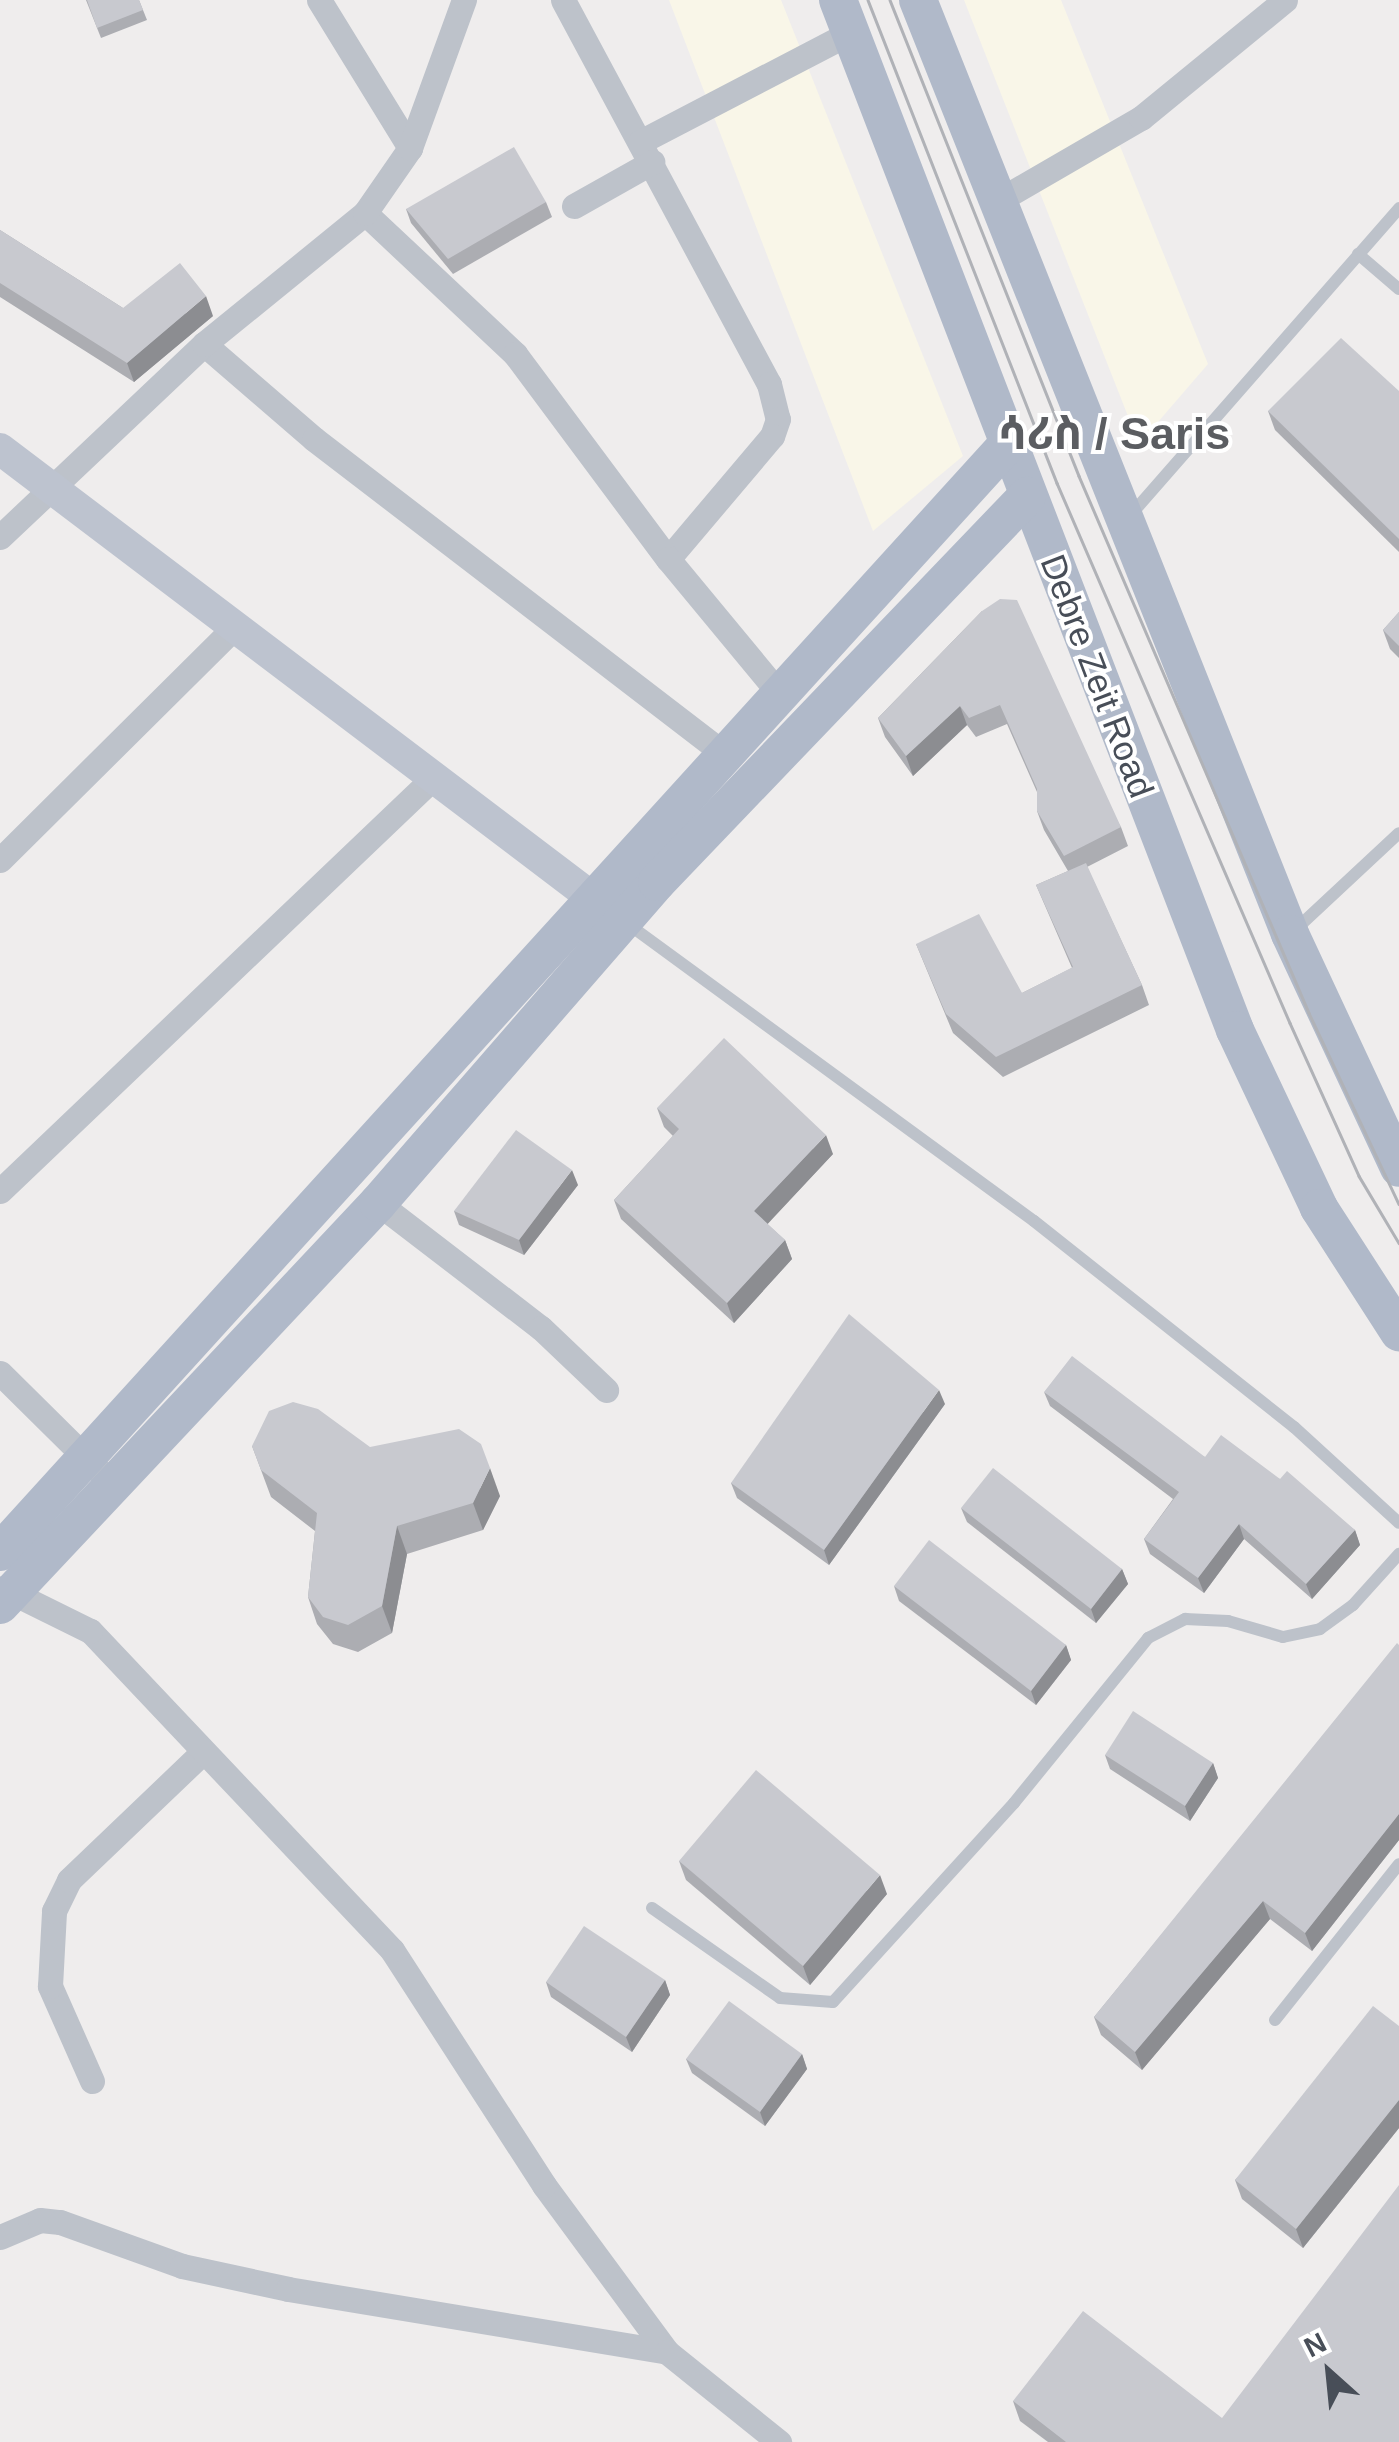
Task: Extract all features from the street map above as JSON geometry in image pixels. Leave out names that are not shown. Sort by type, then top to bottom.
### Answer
[{"type":"main road","points":[[918,0],[1002,199],[1123,524],[1290,934],[1399,1168]]},
{"type":"main road","name":"Debre Zeit Road","points":[[845,16],[1006,446],[1277,1127],[1338,1244],[1399,1332]]},
{"type":"main road","points":[[0,1552],[98,1473],[378,1203],[727,756],[1006,446]]},
{"type":"main road","points":[[4,1594],[98,1473],[609,911],[1027,496]]},
{"type":"street","points":[[319,0],[410,148]]},
{"type":"street","points":[[0,537],[204,344],[366,213],[410,148],[464,0]]},
{"type":"street","points":[[564,0],[769,384],[778,419],[772,436],[668,559]]},
{"type":"street","points":[[1002,199],[1141,118],[1285,0]]},
{"type":"street","points":[[574,206],[845,16]]},
{"type":"street","points":[[366,213],[515,354],[668,559],[783,698]]},
{"type":"street","points":[[204,344],[314,440],[727,756]]},
{"type":"street","points":[[0,449],[430,781],[609,911]]},
{"type":"street","points":[[0,860],[232,630]]},
{"type":"street","points":[[0,1190],[430,781]]},
{"type":"street","points":[[378,1203],[541,1328],[606,1390]]},
{"type":"street","points":[[0,1374],[98,1473]]},
{"type":"street","points":[[4,1594],[90,1631],[392,1950],[544,2185],[667,2352],[779,2442]]},
{"type":"street","points":[[92,2080],[50,1986],[54,1911],[69,1880],[202,1753]]},
{"type":"street","points":[[0,2237],[40,2220],[60,2222],[182,2266],[270,2285],[667,2352]]},
{"type":"lane","points":[[1123,524],[1399,208]]},
{"type":"lane","points":[[1358,254],[1399,288]]},
{"type":"lane","points":[[1290,934],[1399,832]]},
{"type":"lane","points":[[609,911],[1034,1221],[1294,1427],[1399,1524]]},
{"type":"lane","points":[[652,1908],[780,1998],[810,2006],[833,2002],[1014,1802],[1148,1638],[1185,1619],[1228,1620],[1283,1637],[1320,1629],[1353,1605],[1399,1554]]},
{"type":"lane","points":[[1275,2020],[1399,1864]]},
{"type":"shaded area","points":[[669,0],[781,0],[963,456],[873,531]]},
{"type":"shaded area","points":[[964,0],[1061,0],[1208,364],[1139,444]]},
{"type":"building","points":[[87,0],[139,0],[143,10],[97,28]]},
{"type":"building","points":[[514,147],[546,202],[448,259],[406,209]]},
{"type":"building","points":[[0,230],[123,308],[180,263],[206,296],[127,363],[0,283]]},
{"type":"building","points":[[1341,338],[1399,391],[1399,539],[1268,411]]},
{"type":"building","points":[[1000,599],[1017,600],[1121,827],[1064,856],[1037,811],[1037,789],[1000,705],[969,718],[960,706],[906,756],[878,718],[982,611]]},
{"type":"building","points":[[1399,612],[1399,646],[1383,630]]},
{"type":"building","points":[[1086,863],[1142,985],[996,1057],[946,1014],[916,944],[979,914],[1022,993],[1073,967],[1036,885]]},
{"type":"building","points":[[724,1038],[826,1135],[754,1211],[785,1240],[727,1303],[614,1200],[679,1129],[657,1108]]},
{"type":"building","points":[[516,1130],[572,1170],[519,1240],[454,1211]]},
{"type":"building","points":[[849,1314],[939,1390],[824,1550],[731,1483]]},
{"type":"building","points":[[1072,1356],[1205,1457],[1221,1435],[1280,1479],[1287,1471],[1355,1530],[1306,1584],[1239,1524],[1198,1578],[1144,1539],[1179,1492],[1044,1392]]},
{"type":"building","points":[[293,1402],[318,1409],[370,1447],[459,1429],[481,1444],[490,1468],[473,1503],[397,1526],[382,1606],[348,1625],[323,1617],[308,1597],[317,1513],[261,1470],[252,1446],[269,1411]]},
{"type":"building","points":[[993,1468],[1122,1569],[1091,1609],[961,1508]]},
{"type":"building","points":[[929,1540],[1066,1645],[1031,1691],[894,1586]]},
{"type":"building","points":[[1397,1643],[1399,1814],[1305,1933],[1263,1901],[1135,2052],[1094,2017]]},
{"type":"building","points":[[1133,1711],[1213,1763],[1185,1806],[1105,1755]]},
{"type":"building","points":[[756,1770],[880,1875],[803,1966],[679,1861]]},
{"type":"building","points":[[584,1926],[665,1980],[626,2037],[546,1982]]},
{"type":"building","points":[[729,2001],[802,2054],[760,2112],[686,2059]]},
{"type":"building","points":[[1373,2006],[1399,2026],[1399,2100],[1296,2229],[1235,2180]]},
{"type":"building","points":[[1399,2185],[1399,2442],[1066,2442],[1013,2401],[1083,2311],[1222,2418]]},
{"type":"tram line","points":[[868,0],[1057,483],[1290,1023],[1359,1176],[1399,1243]]},
{"type":"tram line","points":[[890,0],[1079,476],[1309,1013],[1399,1204]]},
{"type":"district","name":"ሳሪስ / Saris","points":[[1114,434]]}]
